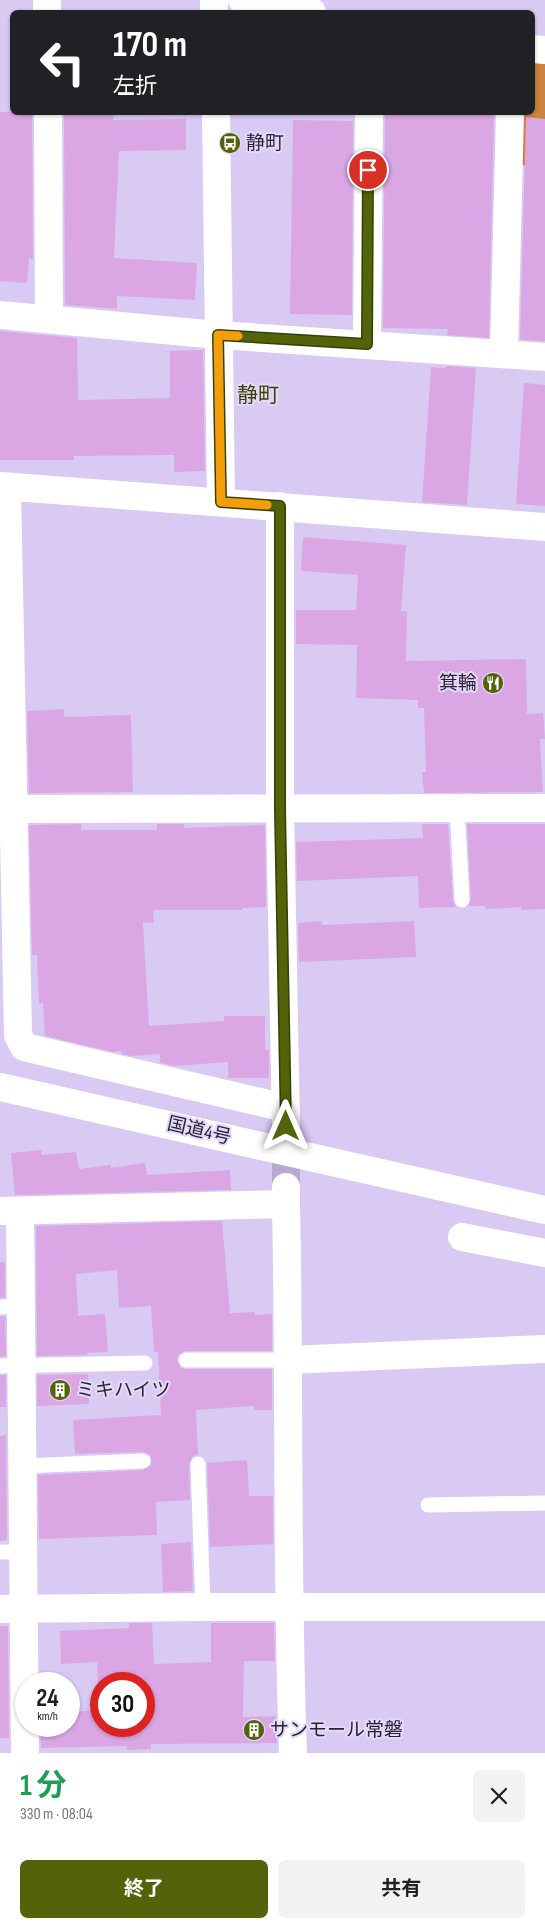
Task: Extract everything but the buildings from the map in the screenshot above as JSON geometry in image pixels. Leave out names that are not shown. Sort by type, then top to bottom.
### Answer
[{"type":"main road","points":[[242,0],[300,10]]},
{"type":"main road","points":[[48,115],[49,319]]},
{"type":"main road","points":[[216,115],[221,502]]},
{"type":"main road","points":[[367,344],[369,115]]},
{"type":"main road","points":[[504,353],[510,115]]},
{"type":"main road","points":[[0,315],[218,335],[545,357]]},
{"type":"main road","points":[[280,506],[280,810],[286,1117],[24,1047],[18,1035],[7,810],[4,487],[280,506],[545,526]]},
{"type":"main road","points":[[7,810],[545,808]]},
{"type":"main road","name":"国道4号","points":[[0,1087],[545,1210]]},
{"type":"main road","points":[[24,1753],[12,1609],[12,1552],[22,1466],[11,1366],[10,1211],[286,1195],[289,1360],[288,1608],[293,1753]]},
{"type":"main road","points":[[462,1237],[545,1253]]},
{"type":"main road","points":[[289,1360],[545,1349]]},
{"type":"main road","points":[[12,1609],[545,1607]]},
{"type":"lane","points":[[457,808],[462,900]]},
{"type":"lane","points":[[186,1360],[289,1360]]},
{"type":"lane","points":[[11,1366],[145,1363]]},
{"type":"lane","points":[[22,1466],[143,1461]]},
{"type":"lane","points":[[198,1464],[202,1607]]},
{"type":"lane","points":[[428,1505],[545,1503]]},
{"type":"shaded area","points":[[535,60],[545,60],[545,166],[512,165],[514,115],[535,115]]},
{"type":"tunnel","points":[[286,1128],[286,1187]]},
{"type":"slow traffic","points":[[238,336],[218,335],[221,502],[267,505]]},
{"type":"place","name":"静町","points":[[230,143]]},
{"type":"place","name":"箕輪","points":[[493,683]]},
{"type":"place","name":"ミキハイツ","points":[[60,1390]]},
{"type":"place","name":"サンモール常磐","points":[[254,1730]]},
{"type":"district","name":"静町","points":[[258,395]]},
{"type":"route","points":[[286,1126],[280,810],[280,506],[221,502],[218,335],[367,344],[368,170]]}]
